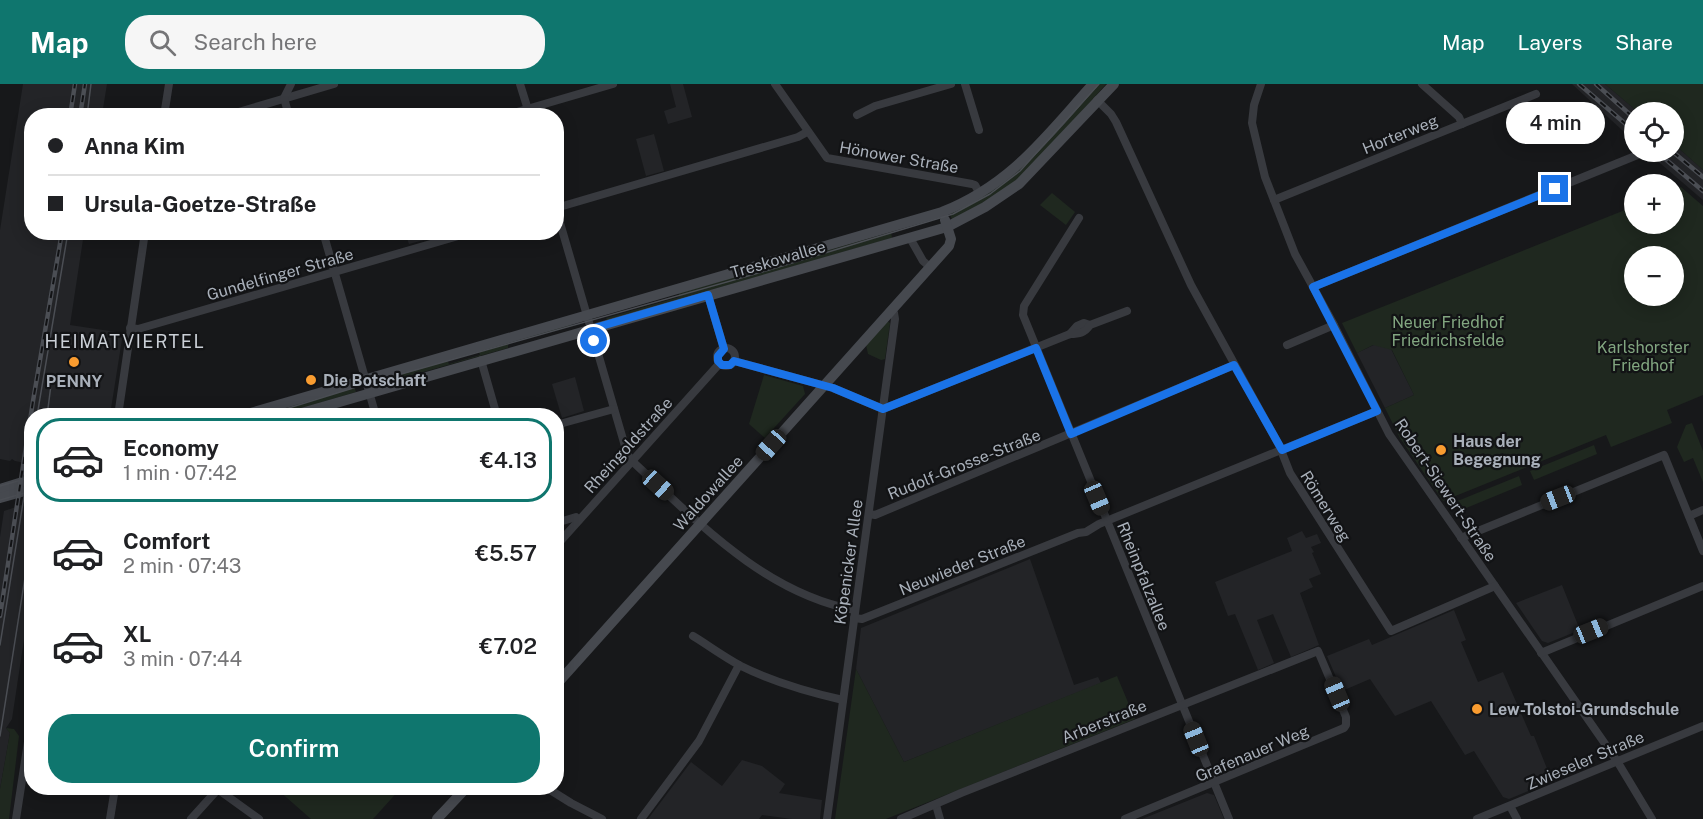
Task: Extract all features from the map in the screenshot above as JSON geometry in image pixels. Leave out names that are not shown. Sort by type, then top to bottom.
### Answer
[{"type":"main road","name":"Treskowallee","points":[[268,408],[942,212],[980,194],[1018,166],[1094,84]]},
{"type":"main road","name":"Treskowallee","points":[[317,408],[948,227],[1019,184],[1114,84]]},
{"type":"main road","points":[[942,212],[948,227]]},
{"type":"main road","name":"Waldowallee","points":[[564,676],[949,246],[951,239],[948,227]]},
{"type":"main road","points":[[0,489],[24,482]]},
{"type":"main road","points":[[0,498],[24,491]]},
{"type":"main road","points":[[437,819],[459,795]]},
{"type":"street","points":[[165,108],[169,84]]},
{"type":"street","points":[[287,108],[284,98],[291,84]]},
{"type":"street","points":[[251,108],[334,84]]},
{"type":"street","points":[[520,84],[528,108]]},
{"type":"street","points":[[541,108],[613,84]]},
{"type":"street","name":"Hönower Straße","points":[[775,84],[827,158],[972,184],[980,194]]},
{"type":"street","name":"Hönower Straße","points":[[857,115],[875,106],[951,84]]},
{"type":"street","points":[[965,84],[979,130]]},
{"type":"street","name":"Robert-Siewert-Straße","points":[[1261,84],[1254,105],[1253,132],[1263,170],[1295,254],[1377,411],[1393,441],[1617,761],[1652,819]]},
{"type":"street","points":[[1422,84],[1459,117],[1462,124]]},
{"type":"street","name":"Horterweg","points":[[1274,200],[1536,94]]},
{"type":"street","name":"Römerweg","points":[[1097,100],[1116,122],[1173,246],[1234,365],[1282,450],[1290,473],[1391,631],[1495,586]]},
{"type":"street","points":[[564,207],[810,135]]},
{"type":"street","points":[[1313,287],[1624,161]]},
{"type":"street","name":"Rheinpfalzallee","points":[[1078,218],[1024,306],[1023,315],[1071,434],[1103,522],[1229,819]]},
{"type":"street","points":[[564,236],[627,453],[632,461],[700,524],[738,555],[772,578],[809,597],[855,614]]},
{"type":"street","points":[[910,238],[923,261],[930,267]]},
{"type":"street","points":[[119,408],[144,240]]},
{"type":"street","points":[[325,240],[374,408]]},
{"type":"street","name":"Gundelfinger Straße","points":[[130,328],[138,329],[444,240]]},
{"type":"street","points":[[708,295],[724,349]]},
{"type":"street","name":"Köpenicker Allee","points":[[826,819],[895,319],[891,310]]},
{"type":"street","points":[[734,361],[833,388],[883,409],[1070,334],[1077,326],[1084,323],[1090,326],[1128,310]]},
{"type":"street","points":[[1287,345],[1334,325]]},
{"type":"street","points":[[724,349],[732,351],[735,355],[734,361],[728,366],[720,363],[718,356],[724,349]]},
{"type":"street","points":[[481,360],[495,408]]},
{"type":"street","name":"Rheingoldstraße","points":[[564,537],[720,363]]},
{"type":"street","name":"Rudolf-Grosse-Straße","points":[[869,514],[874,515],[1234,365]]},
{"type":"street","points":[[564,423],[614,409]]},
{"type":"street","name":"Neuwieder Straße","points":[[855,614],[862,619],[1078,532],[1086,532],[1103,522],[1377,411]]},
{"type":"street","points":[[1461,538],[1664,455],[1703,551]]},
{"type":"street","points":[[1689,516],[1703,510]]},
{"type":"street","points":[[564,521],[576,517],[579,520]]},
{"type":"street","points":[[1541,653],[1703,586]]},
{"type":"street","points":[[693,636],[739,665],[787,685],[843,700]]},
{"type":"street","name":"Arberstraße","points":[[901,819],[1318,651]]},
{"type":"street","name":"Grafenauer Weg","points":[[1125,819],[1344,728],[1346,717],[1318,651]]},
{"type":"street","points":[[641,819],[699,741],[739,665]]},
{"type":"street","name":"Zwieseler Straße","points":[[1477,819],[1703,726]]},
{"type":"street","points":[[16,819],[24,772]]},
{"type":"street","points":[[110,819],[114,795]]},
{"type":"street","points":[[191,819],[212,795]]},
{"type":"street","points":[[227,795],[259,819]]},
{"type":"street","points":[[558,795],[602,819]]},
{"type":"street","points":[[936,805],[940,819]]},
{"type":"street","points":[[1510,806],[1517,819]]},
{"type":"shaded area","points":[[23,84],[107,84],[103,108],[24,108],[24,240],[83,240],[70,325],[123,333],[111,408],[24,408],[24,463],[0,459],[0,230]]},
{"type":"shaded area","points":[[670,84],[683,84],[692,117],[668,124],[664,111],[676,107]]},
{"type":"shaded area","points":[[1572,84],[1605,84],[1626,102],[1624,102],[1624,132]]},
{"type":"shaded area","points":[[654,134],[664,171],[646,176],[636,139]]},
{"type":"shaded area","points":[[1684,153],[1703,170],[1703,200],[1684,184],[1684,174],[1673,174],[1659,162],[1684,162]]},
{"type":"shaded area","points":[[408,240],[424,240],[409,244]]},
{"type":"shaded area","points":[[1386,339],[1414,395],[1385,408],[1357,353]]},
{"type":"shaded area","points":[[575,377],[584,411],[564,417],[564,408],[559,408],[552,384]]},
{"type":"shaded area","points":[[24,504],[24,639],[12,719],[6,728],[10,733],[0,789],[0,537],[4,511]]},
{"type":"shaded area","points":[[1302,531],[1306,538],[1317,534],[1321,543],[1311,547],[1321,574],[1309,579],[1313,587],[1300,593],[1319,645],[1291,657],[1273,614],[1257,620],[1274,663],[1258,670],[1235,614],[1228,616],[1215,582],[1292,551],[1287,538]]},
{"type":"shaded area","points":[[1030,559],[1074,685],[1098,677],[1101,683],[904,762],[856,669],[861,628]]},
{"type":"shaded area","points":[[1562,585],[1580,630],[1548,643],[1542,641],[1516,603]]},
{"type":"shaded area","name":"Lew-Tolstoi-Grundschule","points":[[1454,610],[1466,640],[1461,642],[1478,682],[1503,672],[1531,736],[1534,736],[1552,781],[1509,799],[1503,797],[1474,751],[1465,755],[1431,701],[1395,716],[1370,679],[1342,691],[1327,656],[1369,639],[1372,645]]},
{"type":"shaded area","points":[[742,760],[762,766],[785,784],[779,793],[822,800],[820,819],[792,819],[762,815],[759,819],[648,819],[691,762],[722,786]]},
{"type":"shaded area","points":[[1207,793],[1214,795],[1224,819],[1142,819]]},
{"type":"green space","points":[[1097,84],[1106,84],[1039,160],[1006,190],[952,220],[950,214],[989,193]]},
{"type":"green space","points":[[1605,84],[1703,84],[1703,170],[1684,153],[1684,102],[1626,102]]},
{"type":"green space","points":[[1684,190],[1703,206],[1703,395],[1667,410],[1672,423],[1611,447],[1606,435],[1443,501],[1400,438],[1385,408],[1414,395],[1392,350],[1373,345],[1357,353],[1342,323],[1624,210],[1624,234],[1684,234]]},
{"type":"green space","points":[[1052,193],[1075,212],[1066,225],[1040,205]]},
{"type":"green space","points":[[891,232],[892,238],[607,320],[606,318],[679,297],[679,293]]},
{"type":"green space","points":[[887,321],[890,323],[885,359],[881,360],[868,354],[866,345]]},
{"type":"green space","points":[[571,324],[571,326],[508,344],[508,348],[381,384],[379,378],[447,359],[449,364],[480,355],[479,352]]},
{"type":"green space","points":[[764,375],[803,386],[805,394],[765,438],[749,424]]},
{"type":"green space","points":[[354,386],[356,392],[302,408],[284,408]]},
{"type":"green space","points":[[1692,423],[1703,451],[1703,482],[1693,458],[1684,462],[1677,447],[1686,425]]},
{"type":"green space","points":[[1594,445],[1597,454],[1534,480],[1530,471]]},
{"type":"green space","points":[[1519,476],[1522,485],[1459,511],[1455,502]]},
{"type":"green space","points":[[856,669],[904,762],[1117,676],[1135,719],[886,819],[835,819]]},
{"type":"green space","points":[[6,728],[14,729],[19,736],[9,819],[0,819],[0,789],[10,733]]},
{"type":"green space","points":[[284,795],[395,795],[373,819],[311,819]]},
{"type":"tram line","points":[[88,108],[91,84]]},
{"type":"tram line","points":[[289,408],[769,270],[953,214],[990,194],[1020,171],[1099,84]]},
{"type":"tram line","points":[[38,408],[67,240]]},
{"type":"tram line","points":[[48,408],[52,377]]},
{"type":"tram line","points":[[0,486],[24,479]]},
{"type":"tram line","points":[[0,500],[24,493]]},
{"type":"tram line","points":[[0,645],[24,496]]},
{"type":"tram line","points":[[0,736],[24,584]]},
{"type":"railway","points":[[71,108],[75,84]]},
{"type":"railway","points":[[81,108],[85,84]]},
{"type":"railway","points":[[1579,84],[1624,123]]},
{"type":"railway","points":[[1596,84],[1624,109]]},
{"type":"railway","points":[[1684,161],[1703,177]]},
{"type":"railway","points":[[1669,162],[1703,191]]},
{"type":"railway","points":[[32,408],[61,240]]},
{"type":"railway","points":[[0,616],[24,460]]},
{"type":"place","name":"PENNY","points":[[74,362]]},
{"type":"place","name":"Die Botschaft","points":[[311,380]]},
{"type":"place","name":"Haus der Begegnung","points":[[1441,450]]},
{"type":"place","name":"Lew-Tolstoi-Grundschule","points":[[1477,709]]},
{"type":"district","name":"HEIMATVIERTEL","points":[[125,342]]},
{"type":"route","points":[[594,341],[591,329],[708,295],[724,349],[718,356],[718,361],[722,365],[728,366],[734,361],[833,388],[883,409],[1036,348],[1071,434],[1234,365],[1282,450],[1377,411],[1313,287],[1555,189]]},
{"type":"park label","name":"Neuer Friedhof Friedrichsfelde","points":[[1448,331]]},
{"type":"park label","name":"Karlshorster Friedhof","points":[[1643,356]]}]
